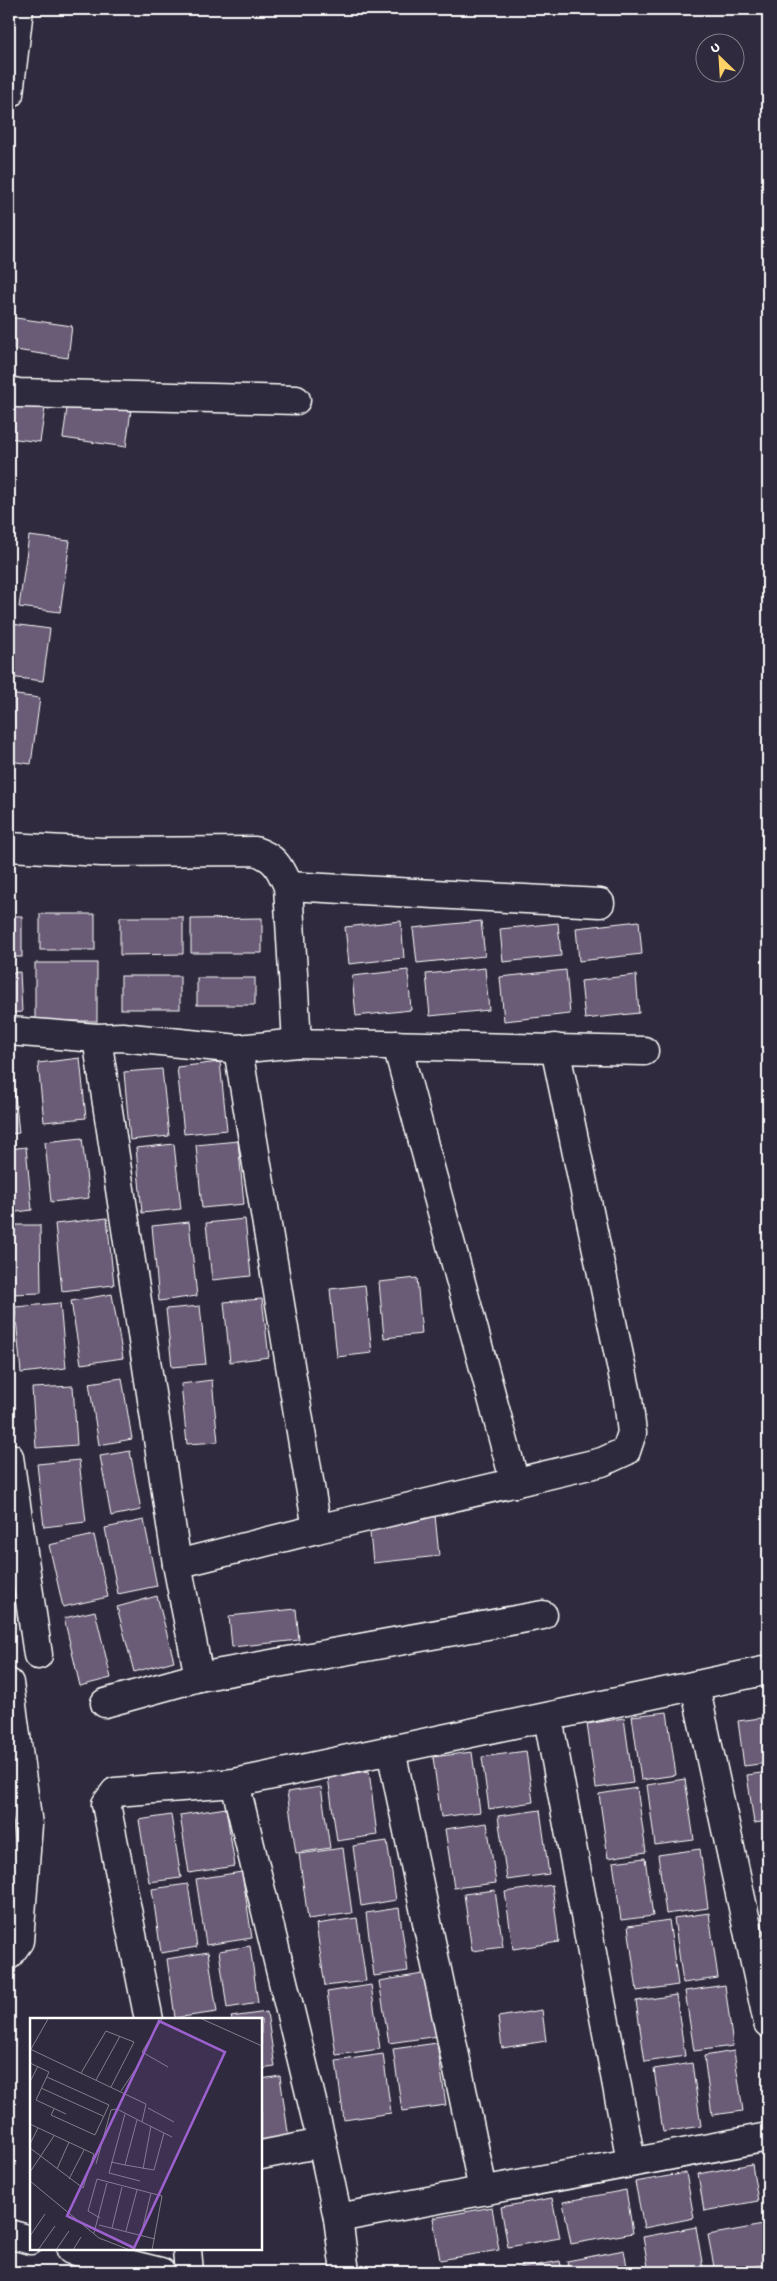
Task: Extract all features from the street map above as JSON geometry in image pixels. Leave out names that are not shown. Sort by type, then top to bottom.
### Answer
[{"type":"street","points":[[9,94],[20,9]]},
{"type":"street","points":[[9,390],[18,393],[296,400]]},
{"type":"street","points":[[9,847],[102,852],[255,851],[269,856],[279,867],[288,886],[297,1043]]},
{"type":"street","points":[[288,886],[600,904]]},
{"type":"street","points":[[9,1031],[97,1038],[122,1037],[238,1049],[297,1043],[644,1051]]},
{"type":"street","points":[[97,1038],[177,1564],[199,1677]]},
{"type":"street","points":[[398,1045],[515,1483]]},
{"type":"street","points":[[177,1564],[602,1462],[626,1451],[632,1432],[628,1399],[555,1048]]},
{"type":"street","points":[[238,1049],[317,1529]]},
{"type":"street","points":[[9,1457],[38,1655]]},
{"type":"street","points":[[105,1703],[199,1677],[543,1615]]},
{"type":"street","points":[[149,2018],[106,1804],[116,1792],[236,1783],[768,1670]]},
{"type":"street","points":[[9,1683],[28,1826],[19,1941],[9,1955]]},
{"type":"street","points":[[695,1686],[768,2024]]},
{"type":"street","points":[[548,1718],[631,2161]]},
{"type":"street","points":[[391,1750],[484,2190]]},
{"type":"street","points":[[236,1783],[322,2143],[338,2218],[345,2272]]},
{"type":"street","points":[[338,2218],[631,2161],[768,2138]]},
{"type":"street","points":[[262,2155],[322,2143]]},
{"type":"street","points":[[9,2234],[30,2240]]},
{"type":"street","points":[[75,2251],[161,2272]]},
{"type":"street","points":[[187,2251],[189,2272]]},
{"type":"building","points":[[9,317],[72,326],[68,358],[9,349]]},
{"type":"building","points":[[68,401],[131,410],[126,447],[63,438]]},
{"type":"building","points":[[9,403],[45,408],[40,442],[9,438]]},
{"type":"building","points":[[29,536],[70,541],[60,612],[19,607]]},
{"type":"building","points":[[12,624],[50,629],[43,681],[9,677],[9,649]]},
{"type":"building","points":[[9,694],[40,698],[31,764],[9,761]]},
{"type":"building","points":[[40,914],[95,914],[95,950],[40,950]]},
{"type":"building","points":[[9,916],[22,916],[22,957],[9,957]]},
{"type":"building","points":[[120,917],[183,917],[183,954],[120,955]]},
{"type":"building","points":[[262,918],[262,953],[191,953],[191,919]]},
{"type":"building","points":[[401,921],[404,958],[349,964],[345,927]]},
{"type":"building","points":[[481,921],[485,956],[417,963],[413,928]]},
{"type":"building","points":[[639,921],[642,954],[579,961],[576,928]]},
{"type":"building","points":[[558,923],[561,956],[503,962],[500,929]]},
{"type":"building","points":[[35,963],[97,963],[97,1021],[35,1021]]},
{"type":"building","points":[[485,968],[489,1010],[430,1016],[426,974]]},
{"type":"building","points":[[408,970],[411,1010],[356,1016],[352,976]]},
{"type":"building","points":[[566,970],[570,1014],[504,1021],[500,977]]},
{"type":"building","points":[[20,972],[22,1012],[9,1013],[9,973]]},
{"type":"building","points":[[636,975],[639,1013],[585,1019],[581,981]]},
{"type":"building","points":[[121,976],[180,976],[180,1009],[121,1009]]},
{"type":"building","points":[[197,978],[255,978],[255,1005],[197,1005]]},
{"type":"building","points":[[80,1058],[86,1118],[44,1122],[38,1063]]},
{"type":"building","points":[[220,1062],[227,1130],[184,1134],[177,1067]]},
{"type":"building","points":[[9,1067],[12,1067],[19,1133],[9,1134]]},
{"type":"building","points":[[162,1069],[169,1136],[130,1140],[124,1072]]},
{"type":"building","points":[[82,1138],[89,1198],[51,1202],[45,1142]]},
{"type":"building","points":[[238,1141],[244,1204],[202,1208],[196,1145]]},
{"type":"building","points":[[174,1144],[181,1209],[142,1213],[136,1148]]},
{"type":"building","points":[[26,1147],[32,1210],[9,1213],[9,1149]]},
{"type":"building","points":[[107,1218],[114,1285],[62,1291],[55,1224]]},
{"type":"building","points":[[245,1219],[251,1276],[212,1280],[206,1223]]},
{"type":"building","points":[[189,1222],[197,1296],[159,1301],[152,1226]]},
{"type":"building","points":[[9,1225],[40,1225],[41,1293],[10,1294]]},
{"type":"building","points":[[417,1278],[422,1334],[384,1338],[379,1282]]},
{"type":"building","points":[[365,1285],[372,1353],[337,1357],[330,1289]]},
{"type":"building","points":[[112,1294],[123,1358],[81,1364],[71,1301]]},
{"type":"building","points":[[262,1299],[269,1357],[230,1362],[224,1302]]},
{"type":"building","points":[[60,1303],[66,1368],[21,1373],[15,1307]]},
{"type":"building","points":[[200,1306],[206,1364],[172,1367],[166,1309]]},
{"type":"building","points":[[122,1378],[132,1439],[99,1445],[89,1383]]},
{"type":"building","points":[[212,1380],[218,1442],[187,1444],[181,1384]]},
{"type":"building","points":[[73,1386],[77,1445],[36,1448],[32,1388]]},
{"type":"building","points":[[130,1451],[141,1510],[111,1516],[100,1456]]},
{"type":"building","points":[[79,1460],[86,1522],[44,1527],[37,1464]]},
{"type":"building","points":[[435,1515],[439,1556],[373,1563],[369,1523]]},
{"type":"building","points":[[144,1520],[157,1586],[118,1594],[105,1528]]},
{"type":"building","points":[[94,1535],[108,1597],[63,1607],[49,1545]]},
{"type":"building","points":[[157,1596],[174,1661],[134,1672],[117,1607]]},
{"type":"building","points":[[296,1609],[299,1640],[232,1647],[229,1616]]},
{"type":"building","points":[[95,1611],[111,1678],[80,1686],[64,1618]]},
{"type":"building","points":[[667,1712],[676,1775],[641,1780],[632,1716]]},
{"type":"building","points":[[768,1717],[768,1763],[744,1766],[738,1721]]},
{"type":"building","points":[[624,1718],[633,1783],[596,1788],[587,1724]]},
{"type":"building","points":[[526,1751],[533,1802],[489,1809],[482,1757]]},
{"type":"building","points":[[472,1752],[480,1812],[441,1817],[433,1757]]},
{"type":"building","points":[[369,1771],[377,1835],[337,1841],[328,1777]]},
{"type":"building","points":[[768,1772],[768,1821],[754,1823],[747,1775]]},
{"type":"building","points":[[685,1779],[694,1840],[655,1845],[647,1785]]},
{"type":"building","points":[[321,1787],[330,1848],[296,1853],[287,1792]]},
{"type":"building","points":[[637,1788],[646,1852],[608,1858],[599,1794]]},
{"type":"building","points":[[226,1808],[235,1866],[189,1873],[180,1815]]},
{"type":"building","points":[[540,1810],[549,1874],[507,1880],[498,1816]]},
{"type":"building","points":[[171,1815],[181,1878],[149,1882],[139,1820]]},
{"type":"building","points":[[487,1823],[496,1883],[454,1888],[445,1829]]},
{"type":"building","points":[[768,1831],[768,1866],[764,1832]]},
{"type":"building","points":[[387,1841],[396,1900],[361,1906],[353,1846]]},
{"type":"building","points":[[343,1848],[352,1913],[308,1919],[299,1854]]},
{"type":"building","points":[[700,1849],[708,1908],[666,1914],[658,1855]]},
{"type":"building","points":[[645,1858],[653,1916],[621,1920],[613,1862]]},
{"type":"building","points":[[242,1872],[252,1938],[206,1945],[196,1879]]},
{"type":"building","points":[[188,1884],[197,1947],[161,1953],[152,1889]]},
{"type":"building","points":[[552,1885],[559,1942],[513,1949],[505,1892]]},
{"type":"building","points":[[495,1890],[503,1947],[472,1951],[464,1894]]},
{"type":"building","points":[[399,1908],[408,1971],[374,1976],[366,1913]]},
{"type":"building","points":[[709,1913],[718,1978],[683,1983],[674,1918]]},
{"type":"building","points":[[357,1918],[366,1981],[325,1986],[316,1924]]},
{"type":"building","points":[[669,1920],[678,1985],[637,1991],[628,1926]]},
{"type":"building","points":[[250,1946],[258,2003],[227,2008],[219,1951]]},
{"type":"building","points":[[208,1952],[217,2012],[175,2018],[167,1959]]},
{"type":"building","points":[[429,1973],[438,2036],[389,2043],[379,1981]]},
{"type":"building","points":[[371,1985],[380,2049],[336,2055],[327,1992]]},
{"type":"building","points":[[725,1985],[733,2046],[694,2051],[685,1991]]},
{"type":"building","points":[[676,1995],[685,2056],[645,2062],[636,2001]]},
{"type":"building","points":[[542,2010],[546,2041],[502,2048],[498,2017]]},
{"type":"building","points":[[267,2012],[275,2067],[262,2069],[262,2018],[231,2017]]},
{"type":"building","points":[[437,2043],[446,2105],[402,2111],[393,2049]]},
{"type":"building","points":[[734,2051],[743,2111],[712,2115],[704,2056]]},
{"type":"building","points":[[383,2054],[391,2113],[344,2120],[336,2061]]},
{"type":"building","points":[[692,2063],[701,2126],[663,2132],[654,2069]]},
{"type":"building","points":[[280,2076],[289,2139],[262,2143],[262,2079]]},
{"type":"building","points":[[768,2153],[768,2189],[762,2154]]},
{"type":"building","points":[[752,2164],[758,2201],[704,2211],[698,2174]]},
{"type":"building","points":[[686,2173],[694,2218],[644,2228],[635,2182]]},
{"type":"building","points":[[626,2190],[633,2233],[571,2244],[563,2202]]},
{"type":"building","points":[[552,2198],[560,2238],[508,2247],[501,2207]]},
{"type":"building","points":[[492,2207],[499,2250],[440,2260],[433,2218]]},
{"type":"building","points":[[763,2225],[768,2251],[768,2264],[715,2272],[708,2235]]},
{"type":"building","points":[[696,2227],[703,2268],[682,2272],[649,2272],[643,2237]]},
{"type":"building","points":[[624,2250],[628,2272],[569,2272],[567,2261]]},
{"type":"building","points":[[560,2261],[562,2272],[506,2271]]}]
